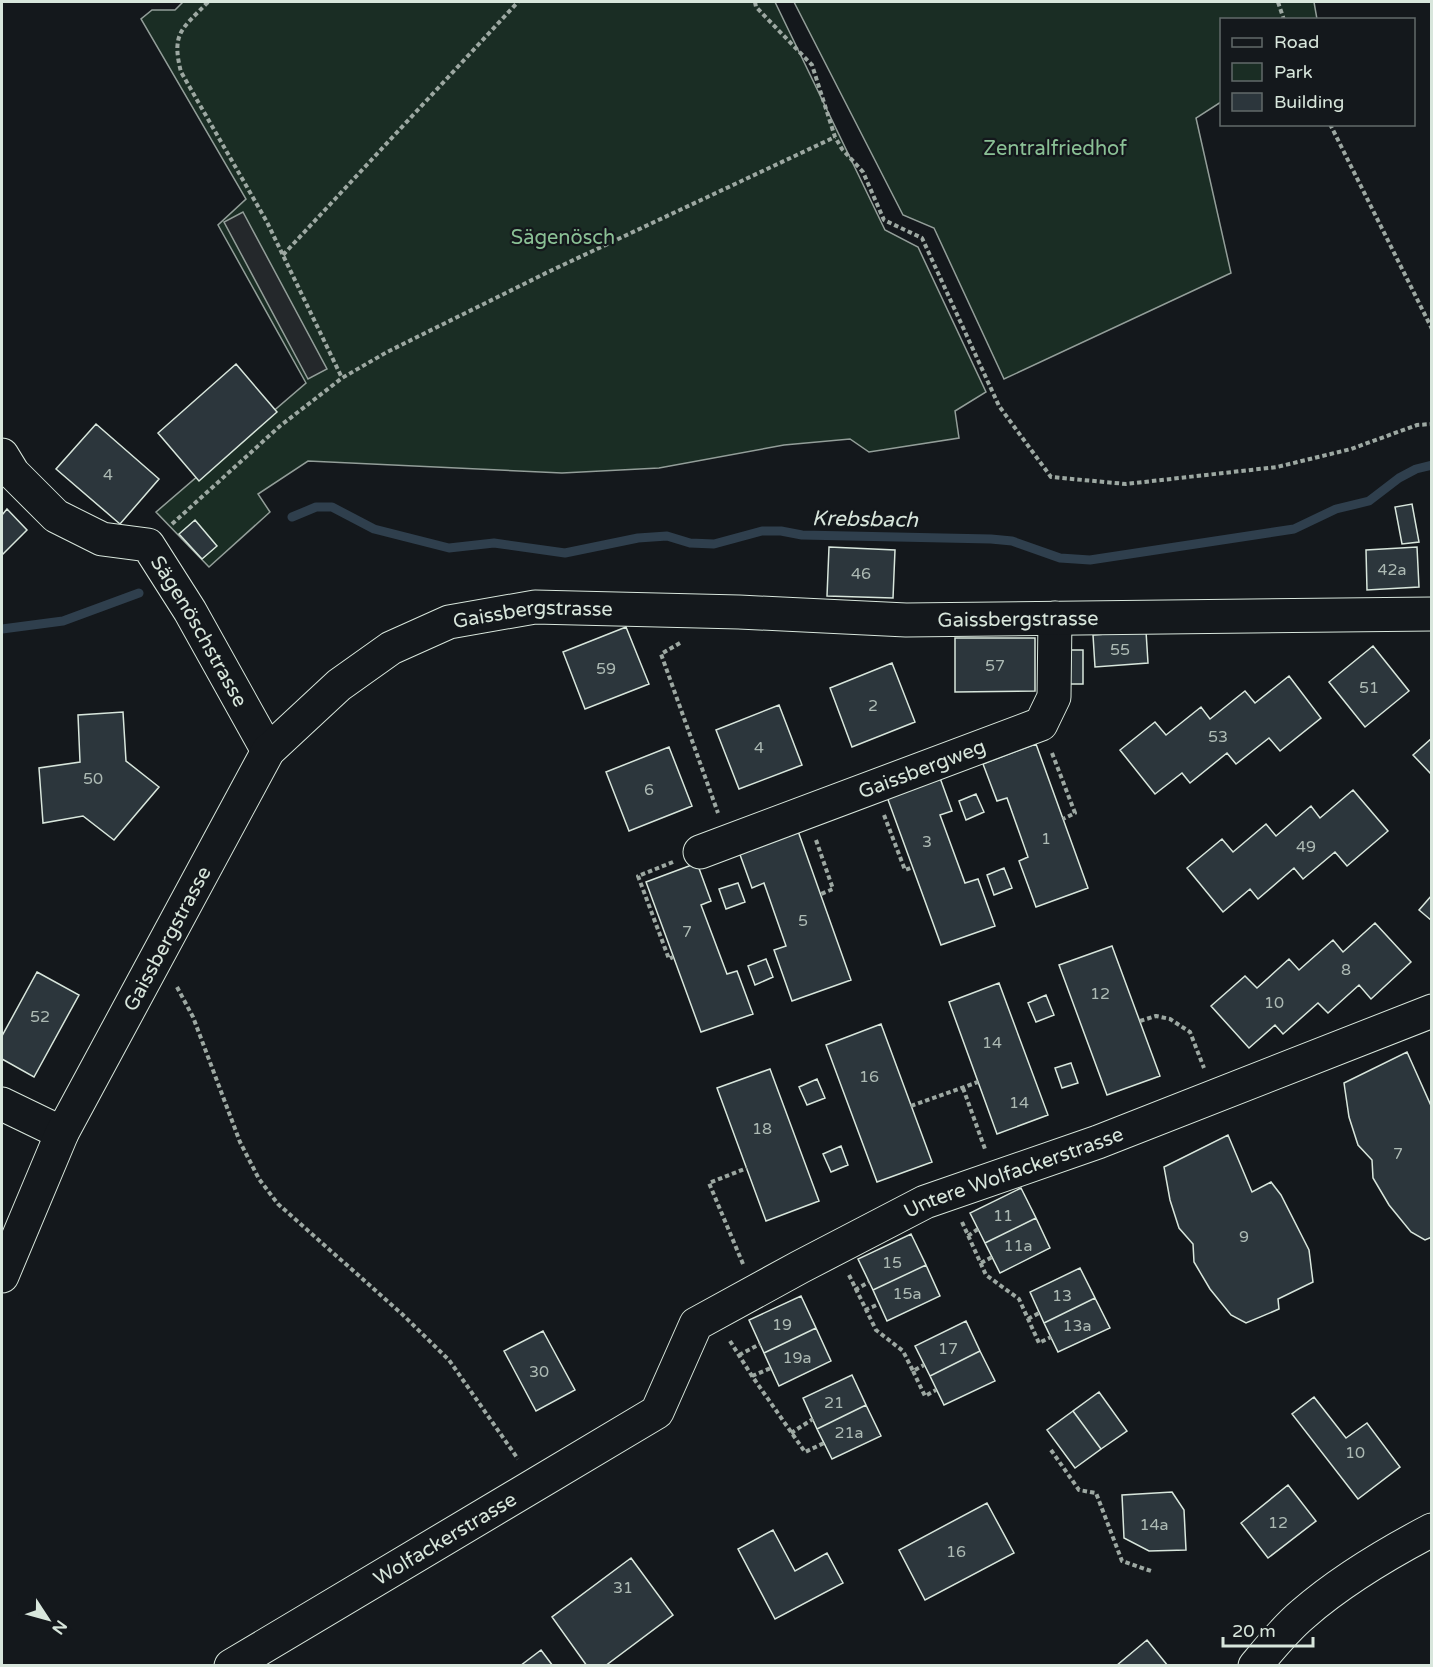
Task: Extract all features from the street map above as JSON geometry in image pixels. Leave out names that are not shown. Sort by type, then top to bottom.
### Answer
[{"type":"street","name":"Sägenöschstrasse","points":[[2,455],[13,473],[56,516],[102,539],[148,545],[190,611],[268,751]]},
{"type":"street","name":"Gaissbergstrasse","points":[[2,1276],[62,1133],[268,751],[339,685],[391,648],[449,622],[535,607],[739,612],[906,620],[1431,614]]},
{"type":"street","points":[[1041,724],[1054,697],[1055,618]]},
{"type":"street","name":"Gaissbergweg","points":[[714,847],[1041,724]]},
{"type":"street","name":"Untere Wolfackerstrasse","points":[[657,1412],[696,1324],[837,1247],[925,1203],[1098,1142],[1431,1011]]},
{"type":"street","points":[[2,1104],[62,1133]]},
{"type":"street","name":"Wolfackerstrasse","points":[[231,1665],[657,1412]]},
{"type":"street","points":[[1255,1665],[1302,1615],[1342,1583],[1379,1558],[1431,1530]]},
{"type":"path","points":[[208,2],[179,34],[176,53],[181,72],[267,222],[342,378]]},
{"type":"path","points":[[283,255],[518,2]]},
{"type":"path","points":[[755,2],[756,7],[812,65],[835,137],[842,149],[863,172],[884,220],[922,238],[999,406],[1051,477],[1126,484],[1276,467],[1351,449],[1417,425],[1431,424]]},
{"type":"path","points":[[1278,2],[1283,18]]},
{"type":"path","points":[[1331,126],[1431,329]]},
{"type":"path","points":[[148,545],[280,426],[342,378],[396,347],[548,272],[835,137]]},
{"type":"path","points":[[673,957],[669,959],[638,876],[714,847],[661,654],[690,638]]},
{"type":"path","points":[[1041,724],[1075,813],[1063,819]]},
{"type":"path","points":[[873,786],[905,870],[913,867]]},
{"type":"path","points":[[806,811],[833,889],[821,894]]},
{"type":"path","points":[[157,956],[170,972],[193,1017],[240,1142],[259,1179],[278,1204],[402,1314],[448,1360],[535,1484]]},
{"type":"path","points":[[1140,1021],[1156,1016],[1170,1019],[1190,1032],[1215,1097]]},
{"type":"path","points":[[911,1106],[978,1082]]},
{"type":"path","points":[[963,1088],[995,1178]]},
{"type":"path","points":[[747,1168],[710,1183],[754,1292]]},
{"type":"path","points":[[950,1194],[986,1275],[1019,1299],[1039,1343],[1051,1337]]},
{"type":"path","points":[[968,1236],[978,1229]]},
{"type":"path","points":[[837,1247],[855,1290],[876,1330],[903,1351],[925,1396],[936,1390]]},
{"type":"path","points":[[981,1263],[992,1257]]},
{"type":"path","points":[[855,1290],[869,1282]]},
{"type":"path","points":[[865,1310],[879,1304]]},
{"type":"path","points":[[1028,1319],[1039,1313]]},
{"type":"path","points":[[712,1315],[805,1452],[824,1443]]},
{"type":"path","points":[[739,1355],[760,1344]]},
{"type":"path","points":[[913,1371],[924,1365]]},
{"type":"path","points":[[752,1376],[771,1368]]},
{"type":"path","points":[[791,1433],[813,1419]]},
{"type":"path","points":[[1051,1450],[1079,1490],[1096,1493],[1122,1561],[1151,1571]]},
{"type":"green space","name":"Sägenösch","points":[[183,2],[775,2],[885,230],[918,247],[986,392],[955,411],[959,438],[869,452],[850,439],[784,445],[659,468],[562,473],[308,461],[258,494],[270,512],[209,567],[156,512],[306,383],[218,225],[246,199],[141,19],[152,10],[175,10]]},
{"type":"green space","name":"Zentralfriedhof","points":[[794,2],[1314,2],[1317,18],[1220,18],[1220,103],[1196,118],[1231,273],[1004,379],[934,228],[903,215]]},
{"type":"shaded area","points":[[243,212],[327,369],[308,379],[224,222]]},
{"type":"building","points":[[236,364],[277,412],[199,481],[158,433]]},
{"type":"building","points":[[96,424],[159,479],[120,524],[56,469]]},
{"type":"building","points":[[1412,504],[1419,542],[1402,544],[1395,507]]},
{"type":"building","points":[[7,509],[27,530],[2,555],[2,515]]},
{"type":"building","points":[[195,520],[217,546],[202,559],[179,534]]},
{"type":"building","points":[[829,547],[895,550],[893,598],[827,596]]},
{"type":"building","points":[[1417,547],[1419,587],[1367,590],[1366,550]]},
{"type":"building","points":[[626,627],[649,684],[585,709],[563,652]]},
{"type":"building","points":[[1146,631],[1148,663],[1095,667],[1093,635]]},
{"type":"building","points":[[955,638],[1035,638],[1035,691],[955,692]]},
{"type":"building","points":[[1373,646],[1409,691],[1365,727],[1329,682]]},
{"type":"building","points":[[1068,650],[1083,650],[1083,684],[1068,684]]},
{"type":"building","points":[[892,663],[915,722],[852,747],[830,688]]},
{"type":"building","points":[[1289,676],[1321,718],[1280,751],[1269,738],[1236,764],[1227,753],[1190,783],[1182,773],[1155,794],[1120,750],[1155,722],[1166,735],[1201,707],[1210,719],[1245,691],[1255,703]]},
{"type":"building","points":[[779,705],[802,765],[739,789],[716,730]]},
{"type":"building","points":[[123,712],[126,761],[159,787],[114,840],[83,816],[43,823],[39,768],[80,762],[78,715]]},
{"type":"building","points":[[1432,738],[1432,775],[1413,755]]},
{"type":"building","points":[[1036,744],[1088,888],[1036,907],[1019,861],[1028,857],[1007,798],[997,801],[983,764]]},
{"type":"building","points":[[669,747],[692,806],[629,831],[606,772]]},
{"type":"building","points":[[940,778],[952,811],[940,815],[965,883],[978,879],[995,926],[941,945],[887,797]]},
{"type":"building","points":[[1353,790],[1388,831],[1347,866],[1335,852],[1303,879],[1294,868],[1258,899],[1250,889],[1223,912],[1187,868],[1222,839],[1233,852],[1266,824],[1276,836],[1311,806],[1320,818]]},
{"type":"building","points":[[976,794],[984,812],[966,820],[959,801]]},
{"type":"building","points":[[798,831],[851,980],[792,1001],[774,950],[786,946],[764,883],[752,888],[739,852]]},
{"type":"building","points":[[697,863],[711,901],[701,905],[727,974],[737,971],[753,1014],[701,1032],[646,882]]},
{"type":"building","points":[[1004,868],[1012,888],[994,895],[987,875]]},
{"type":"building","points":[[738,883],[745,902],[726,909],[719,889]]},
{"type":"building","points":[[1432,895],[1432,921],[1419,910]]},
{"type":"building","points":[[1375,923],[1411,962],[1371,999],[1359,985],[1328,1013],[1318,1003],[1283,1034],[1275,1025],[1249,1048],[1211,1006],[1245,976],[1257,988],[1289,959],[1299,970],[1333,940],[1343,952]]},
{"type":"building","points":[[1112,946],[1160,1076],[1107,1095],[1059,965]]},
{"type":"building","points":[[766,959],[773,977],[755,985],[748,966]]},
{"type":"building","points":[[37,972],[79,995],[34,1077],[2,1059],[2,1036]]},
{"type":"building","points":[[999,983],[1048,1115],[997,1134],[949,1002]]},
{"type":"building","points":[[1046,995],[1054,1015],[1036,1022],[1028,1003]]},
{"type":"building","points":[[881,1024],[932,1162],[877,1182],[826,1045]]},
{"type":"building","points":[[1407,1052],[1432,1108],[1432,1237],[1425,1240],[1411,1232],[1389,1205],[1373,1178],[1372,1160],[1358,1145],[1349,1117],[1344,1083]]},
{"type":"building","points":[[1071,1063],[1078,1083],[1062,1088],[1055,1068]]},
{"type":"building","points":[[770,1069],[819,1201],[766,1221],[717,1088]]},
{"type":"building","points":[[817,1079],[825,1098],[807,1105],[799,1087]]},
{"type":"building","points":[[1228,1135],[1252,1192],[1271,1182],[1281,1195],[1309,1250],[1313,1282],[1278,1299],[1279,1309],[1246,1323],[1231,1315],[1210,1289],[1194,1262],[1193,1244],[1179,1228],[1170,1200],[1164,1167]]},
{"type":"building","points":[[841,1146],[848,1165],[831,1172],[823,1154]]},
{"type":"building","points":[[1021,1188],[1036,1218],[985,1243],[970,1213]]},
{"type":"building","points":[[1036,1218],[1050,1248],[1000,1273],[985,1243]]},
{"type":"building","points":[[911,1234],[926,1265],[873,1290],[858,1259]]},
{"type":"building","points":[[926,1265],[940,1296],[887,1321],[873,1290]]},
{"type":"building","points":[[1080,1268],[1095,1298],[1044,1323],[1030,1292]]},
{"type":"building","points":[[801,1296],[816,1328],[764,1353],[749,1320]]},
{"type":"building","points":[[1095,1298],[1110,1328],[1058,1352],[1044,1323]]},
{"type":"building","points":[[966,1321],[980,1351],[930,1376],[915,1346]]},
{"type":"building","points":[[816,1328],[831,1361],[779,1386],[764,1353]]},
{"type":"building","points":[[543,1331],[575,1390],[536,1411],[504,1351]]},
{"type":"building","points":[[980,1351],[995,1381],[944,1405],[930,1376]]},
{"type":"building","points":[[852,1375],[866,1405],[817,1429],[803,1398]]},
{"type":"building","points":[[1099,1392],[1127,1431],[1101,1449],[1073,1411]]},
{"type":"building","points":[[1314,1397],[1346,1438],[1367,1423],[1400,1467],[1358,1499],[1292,1414]]},
{"type":"building","points":[[866,1405],[881,1436],[832,1459],[817,1429]]},
{"type":"building","points":[[1073,1411],[1101,1449],[1075,1468],[1047,1430]]},
{"type":"building","points":[[1288,1485],[1316,1521],[1268,1558],[1241,1523]]},
{"type":"building","points":[[1172,1492],[1184,1510],[1186,1550],[1149,1551],[1124,1538],[1122,1495]]},
{"type":"building","points":[[987,1503],[1014,1553],[925,1600],[899,1550]]},
{"type":"building","points":[[773,1530],[795,1571],[827,1553],[843,1583],[775,1619],[738,1549]]},
{"type":"building","points":[[631,1558],[673,1615],[605,1666],[587,1666],[552,1617]]},
{"type":"building","points":[[1147,1640],[1168,1666],[1116,1666]]},
{"type":"building","points":[[541,1650],[553,1666],[520,1666]]},
{"type":"waterway","name":"Krebsbach","points":[[292,517],[316,507],[332,507],[374,529],[449,548],[494,543],[565,553],[638,538],[667,536],[690,543],[714,544],[762,531],[781,531],[802,535],[991,539],[1012,541],[1060,558],[1090,560],[1294,529],[1336,509],[1369,501],[1399,478],[1416,469],[1432,465]]},
{"type":"waterway","points":[[2,629],[63,621],[139,593]]}]
